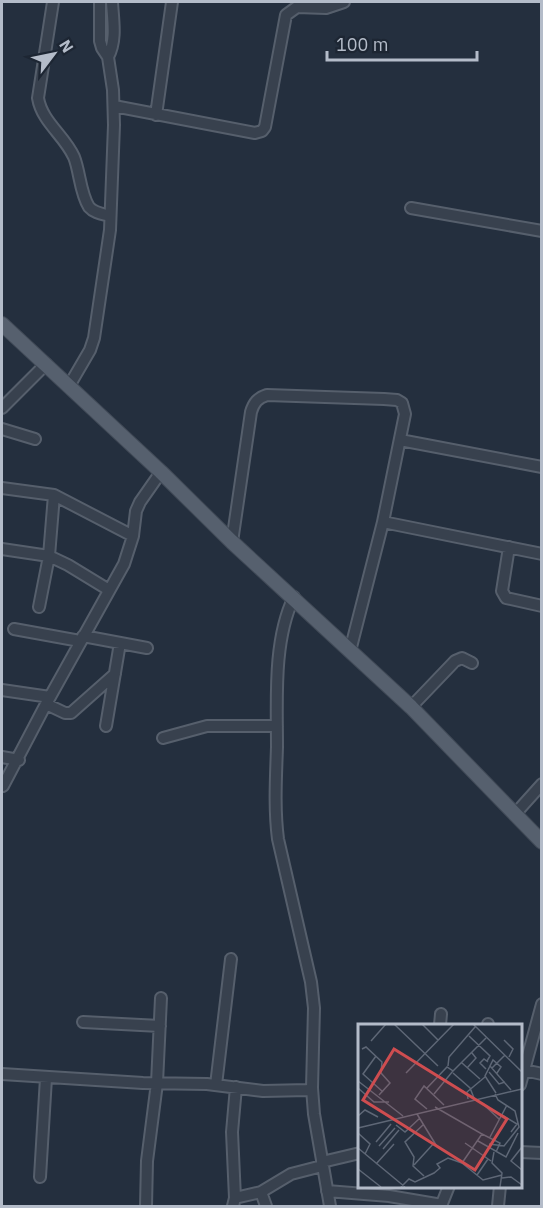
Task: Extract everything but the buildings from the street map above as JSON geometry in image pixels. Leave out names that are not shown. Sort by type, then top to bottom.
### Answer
[{"type":"main road","points":[[2,324],[161,472],[232,542],[411,707],[542,842]]},
{"type":"street","points":[[53,2],[38,98],[39,106],[44,117],[73,155],[88,204],[94,212],[110,216]]},
{"type":"street","points":[[69,386],[90,350],[94,338],[105,274],[110,216],[114,106],[108,57],[100,41],[100,2]]},
{"type":"street","points":[[108,57],[113,48],[112,2]]},
{"type":"street","points":[[156,115],[172,2]]},
{"type":"street","points":[[114,106],[255,133],[262,131],[265,127],[286,15],[297,7],[326,8],[344,2]]},
{"type":"street","points":[[411,208],[542,231]]},
{"type":"street","points":[[2,408],[46,364]]},
{"type":"street","points":[[232,542],[251,412],[259,398],[267,395],[397,400],[402,403],[405,414],[383,522],[350,651]]},
{"type":"street","points":[[2,429],[35,439]]},
{"type":"street","points":[[399,440],[542,467]]},
{"type":"street","points":[[3,786],[124,564],[133,536],[135,511],[161,472]]},
{"type":"street","points":[[2,488],[54,495],[133,536]]},
{"type":"street","points":[[39,607],[49,556],[54,495]]},
{"type":"street","points":[[383,522],[542,554]]},
{"type":"street","points":[[509,547],[503,595],[506,598],[542,606]]},
{"type":"street","points":[[2,549],[49,556],[109,590]]},
{"type":"street","points":[[294,597],[287,610],[282,630],[278,681],[276,826],[296,925],[311,982],[314,1008],[312,1089],[314,1114],[330,1206]]},
{"type":"street","points":[[14,629],[147,648]]},
{"type":"street","points":[[106,726],[120,643]]},
{"type":"street","points":[[411,707],[455,661],[462,658],[472,663]]},
{"type":"street","points":[[2,690],[48,700],[64,713],[71,713],[115,674]]},
{"type":"street","points":[[163,738],[207,726],[277,726]]},
{"type":"street","points":[[2,757],[19,760]]},
{"type":"street","points":[[515,814],[542,783]]},
{"type":"street","points":[[216,1085],[231,959]]},
{"type":"street","points":[[146,1206],[147,1161],[158,1083],[161,998]]},
{"type":"street","points":[[522,1078],[542,1004]]},
{"type":"street","points":[[83,1022],[160,1026]]},
{"type":"street","points":[[524,1070],[542,1074]]},
{"type":"street","points":[[2,1074],[216,1085],[277,1092],[312,1089]]},
{"type":"street","points":[[40,1177],[46,1078]]},
{"type":"street","points":[[236,1087],[232,1132],[234,1202],[261,1192],[291,1174],[358,1154]]},
{"type":"street","points":[[522,1152],[542,1154]]},
{"type":"street","points":[[327,1191],[389,1196],[442,1206],[448,1187]]},
{"type":"street","points":[[498,1206],[500,1187]]},
{"type":"street","points":[[261,1192],[266,1206]]}]
